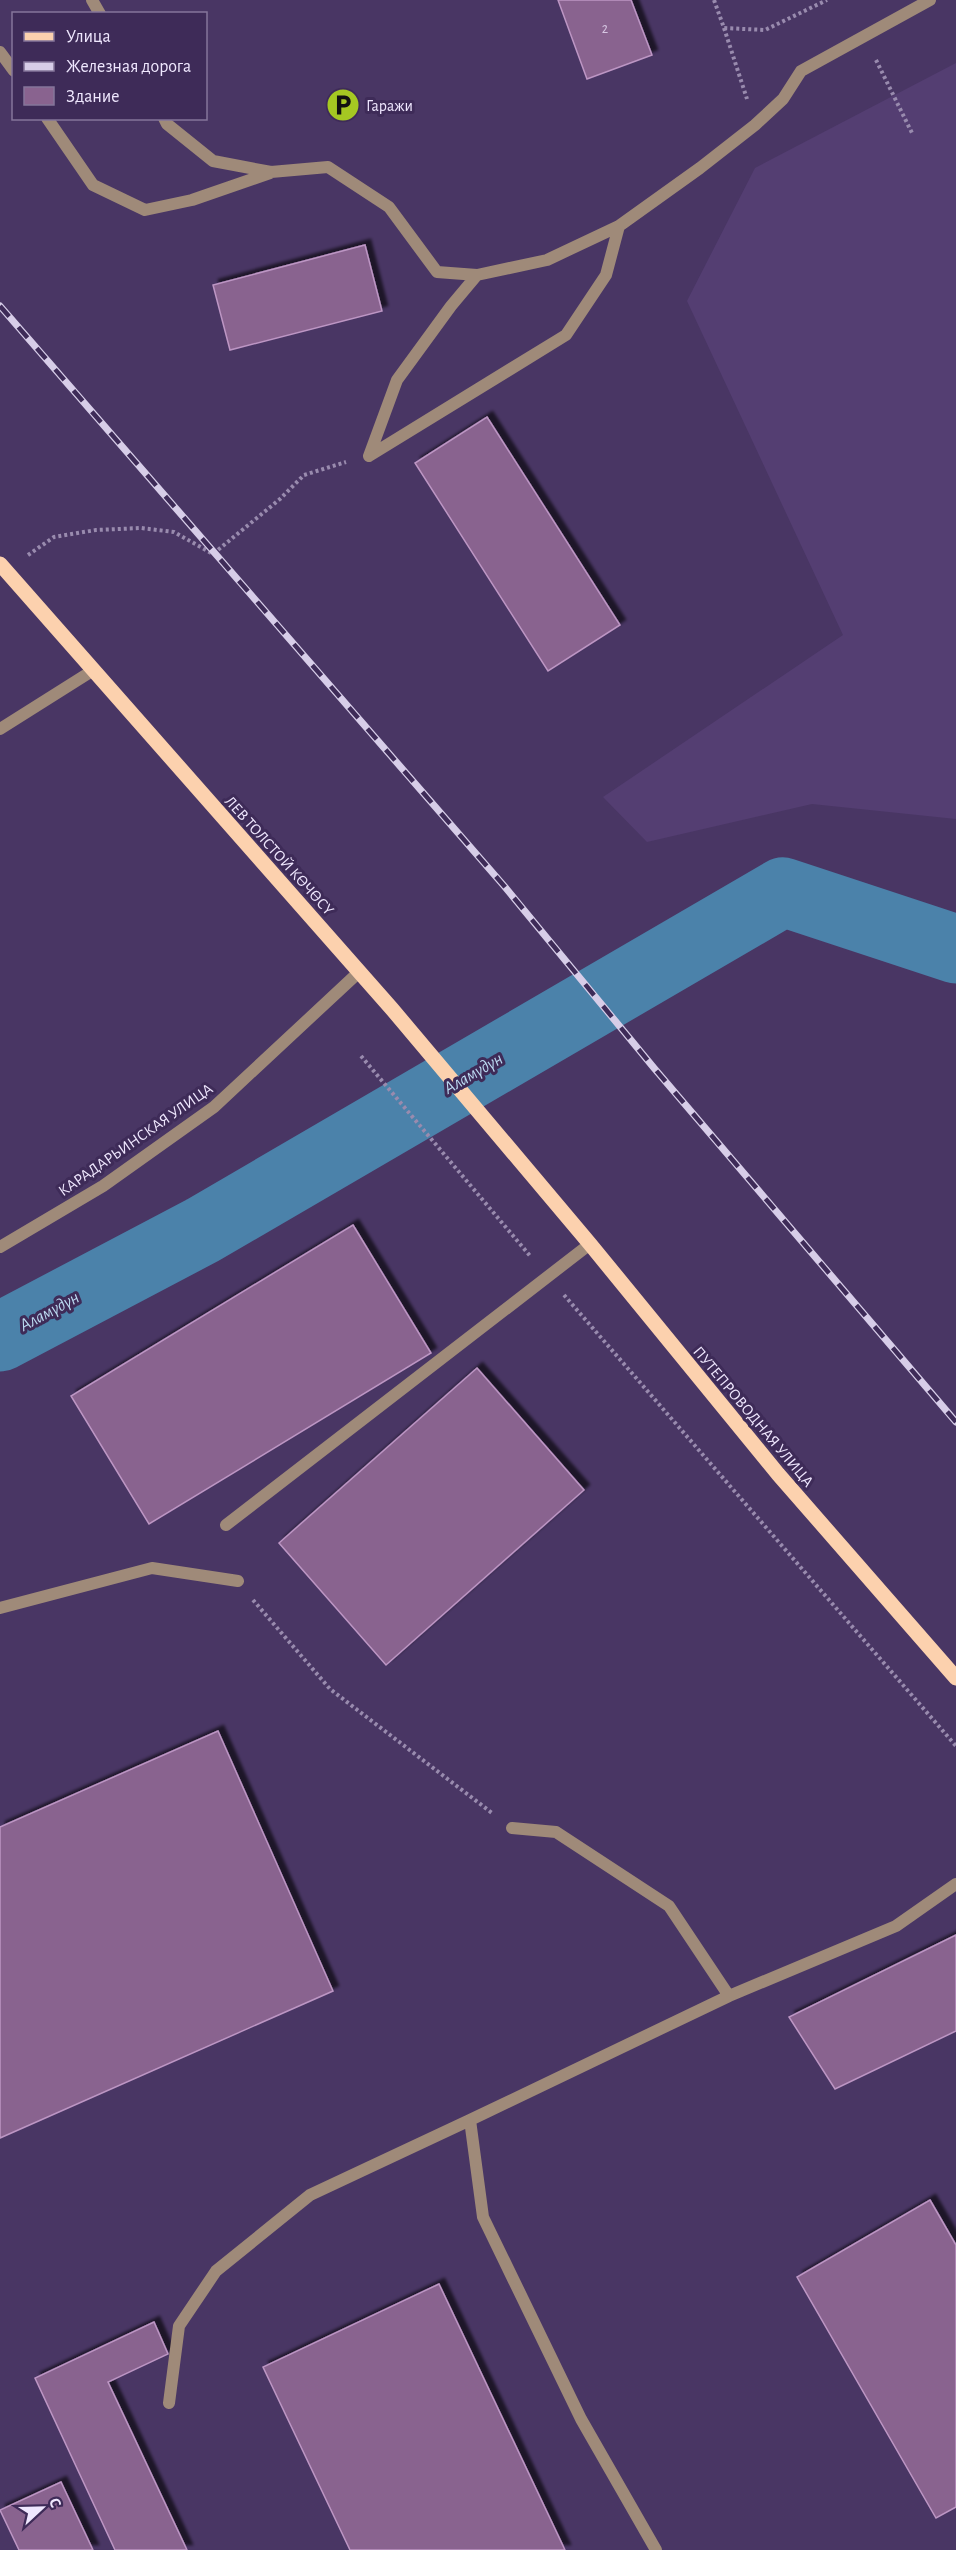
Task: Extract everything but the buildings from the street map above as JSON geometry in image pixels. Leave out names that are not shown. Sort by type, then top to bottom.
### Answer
[{"type":"main road","name":"ЛЕВ ТОЛСТОЙ КӨЧӨСҮ","points":[[0,564],[359,972],[529,1173]]},
{"type":"main road","name":"ПУТЕПРОВОДНАЯ УЛИЦА","points":[[529,1173],[590,1244],[777,1474],[956,1678]]},
{"type":"street","points":[[48,120],[93,185],[145,210],[192,200],[271,172],[328,167],[390,207],[437,272],[477,275],[547,260],[619,226],[755,125],[783,99],[801,71],[930,0]]},
{"type":"street","points":[[0,52],[12,68]]},
{"type":"street","points":[[165,120],[213,161],[271,172]]},
{"type":"street","points":[[369,456],[566,334],[606,275],[619,226]]},
{"type":"street","points":[[369,456],[397,380],[451,306],[477,275]]},
{"type":"street","points":[[0,729],[92,670]]},
{"type":"street","name":"КАРАДАРЬИНСКАЯ УЛИЦА","points":[[0,1247],[103,1186],[214,1107],[359,972]]},
{"type":"street","points":[[226,1525],[549,1278],[590,1244]]},
{"type":"street","points":[[0,1608],[152,1568],[237,1581]]},
{"type":"street","points":[[512,1828],[556,1832],[669,1906],[729,1996]]},
{"type":"street","points":[[169,2403],[178,2326],[216,2271],[310,2195],[591,2064],[729,1996],[896,1926],[956,1884]]},
{"type":"street","points":[[470,2120],[483,2217],[581,2419],[656,2550]]},
{"type":"path","points":[[714,0],[755,125]]},
{"type":"path","points":[[724,28],[765,30],[827,0]]},
{"type":"path","points":[[863,35],[912,132]]},
{"type":"path","points":[[54,537],[96,530],[141,528],[174,532],[213,554],[280,499],[304,475],[369,456]]},
{"type":"path","points":[[361,1056],[452,1166],[956,1746]]},
{"type":"path","points":[[237,1581],[330,1689],[512,1828]]},
{"type":"shaded area","points":[[956,63],[956,819],[812,804],[647,842],[603,797],[843,635],[687,301],[755,168]]},
{"type":"waterway","name":"Аламүдүн","points":[[0,1337],[203,1230],[783,892],[956,949]]},
{"type":"railway","points":[[0,306],[505,887],[654,1068],[956,1422]]},
{"type":"place","name":"Гаражи","points":[[343,105]]}]
